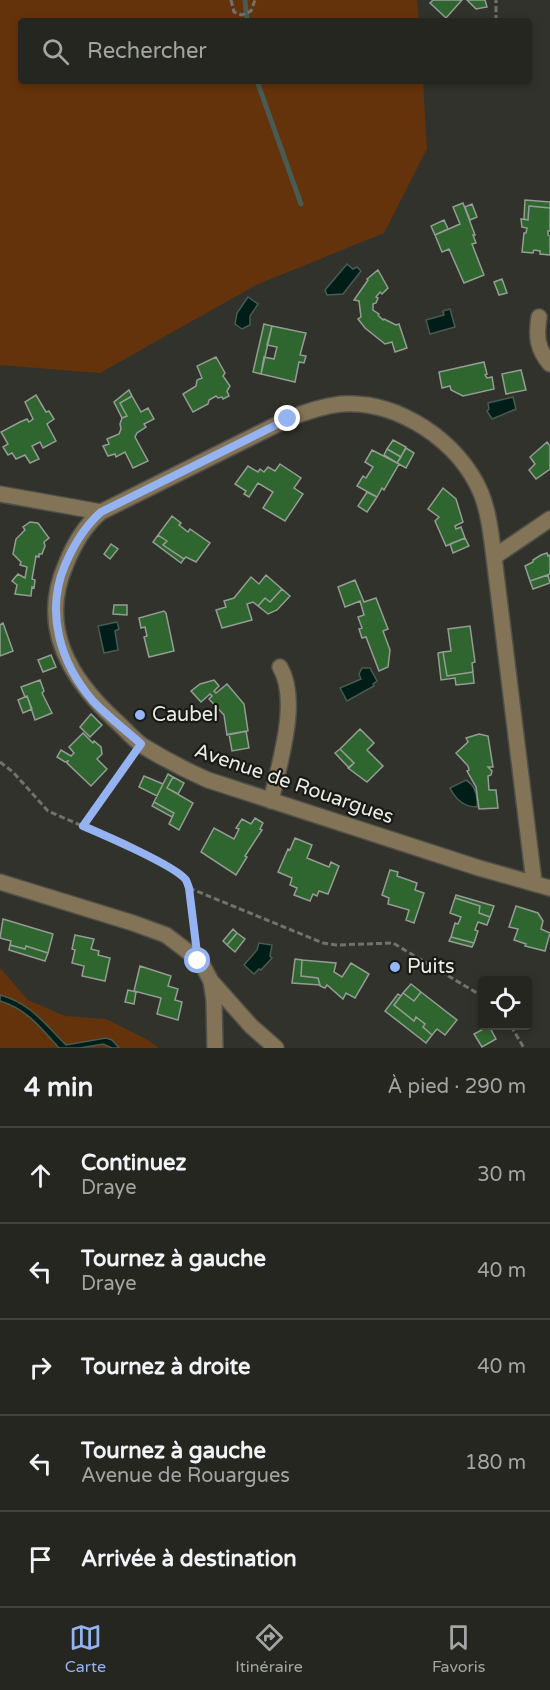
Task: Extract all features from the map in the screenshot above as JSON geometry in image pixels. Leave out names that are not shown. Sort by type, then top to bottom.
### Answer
[{"type":"street","points":[[539,317],[536,336],[543,357],[550,364]]},
{"type":"street","name":"Avenue de Rouargues","points":[[534,882],[495,557],[486,507],[468,471],[454,453],[436,436],[414,422],[375,407],[359,404],[328,406],[288,419],[101,512],[83,530],[62,574],[56,609],[57,628],[67,662],[93,701],[141,744],[174,765],[208,780],[479,868],[550,888]]},
{"type":"street","points":[[0,494],[101,512]]},
{"type":"street","points":[[495,557],[550,519]]},
{"type":"street","points":[[271,801],[288,717],[289,689],[280,667]]},
{"type":"street","points":[[0,882],[166,935],[198,961],[211,981],[255,1031],[276,1048]]},
{"type":"street","points":[[211,981],[214,1000],[215,1048]]},
{"type":"path","points":[[231,0],[234,12],[242,15],[251,11],[255,0]]},
{"type":"path","points":[[496,0],[496,18]]},
{"type":"path","points":[[83,826],[141,744]]},
{"type":"path","points":[[0,762],[13,772],[48,812],[83,826],[179,873],[186,880],[198,961]]},
{"type":"path","points":[[189,888],[323,943],[337,945],[393,943],[478,993]]},
{"type":"path","points":[[513,1030],[524,1048]]},
{"type":"shaded area","points":[[0,0],[417,0],[419,18],[18,18],[18,84],[423,84],[427,149],[384,233],[256,285],[100,373],[0,365]]},
{"type":"shaded area","points":[[0,968],[28,1000],[65,1016],[106,1019],[159,1048],[0,1048]]},
{"type":"water","points":[[347,264],[361,271],[343,294],[327,295],[325,290]]},
{"type":"water","points":[[248,297],[258,304],[250,316],[250,325],[242,329],[235,324],[237,313]]},
{"type":"water","points":[[450,309],[455,327],[430,334],[426,320],[444,315],[443,311]]},
{"type":"water","points":[[513,397],[516,409],[492,419],[487,411],[488,403]]},
{"type":"water","points":[[117,622],[119,629],[115,631],[118,650],[104,653],[98,626]]},
{"type":"water","points":[[362,668],[370,668],[377,681],[373,684],[374,686],[347,701],[340,688],[361,679],[359,674]]},
{"type":"water","points":[[466,780],[476,792],[477,807],[461,802],[450,788]]},
{"type":"water","points":[[259,943],[272,945],[270,956],[272,958],[254,974],[244,965],[257,950]]},
{"type":"water","points":[[0,995],[29,1009],[66,1045],[106,1038],[112,1040],[119,1048],[103,1044],[80,1048],[59,1048],[26,1014],[0,1001]]},
{"type":"building","points":[[433,0],[462,0],[446,18],[430,3]]},
{"type":"building","points":[[467,0],[485,0],[487,7],[476,9]]},
{"type":"building","points":[[525,200],[550,202],[550,208],[529,206],[528,220],[524,219]]},
{"type":"building","points":[[463,203],[475,235],[473,235],[476,243],[472,244],[484,275],[464,283],[449,249],[442,252],[435,235],[460,224],[453,207]]},
{"type":"building","points":[[472,204],[477,217],[470,220],[465,207]]},
{"type":"building","points":[[529,206],[550,208],[548,235],[550,236],[550,255],[540,254],[540,251],[534,250],[533,253],[522,252],[524,233],[527,228],[522,227],[521,219],[528,220]]},
{"type":"building","points":[[444,220],[448,229],[435,235],[431,226]]},
{"type":"building","points":[[378,270],[388,288],[376,297],[378,298],[373,304],[373,310],[383,320],[399,324],[407,348],[395,352],[392,342],[385,344],[365,328],[358,319],[361,317],[359,301],[354,300],[367,279]]},
{"type":"building","points":[[502,279],[507,293],[499,295],[494,282]]},
{"type":"building","points":[[264,324],[272,326],[261,374],[253,372]]},
{"type":"building","points":[[272,326],[306,333],[300,355],[306,356],[304,363],[299,362],[295,382],[261,374],[264,357],[274,359],[277,347],[267,345]]},
{"type":"building","points":[[216,357],[225,373],[223,376],[230,386],[227,391],[229,396],[223,399],[216,396],[209,400],[208,404],[193,412],[183,394],[196,386],[197,380],[202,378],[197,366]]},
{"type":"building","points":[[484,362],[487,374],[485,375],[487,378],[492,377],[494,389],[463,396],[451,390],[450,386],[442,388],[439,372]]},
{"type":"building","points":[[521,370],[526,390],[506,394],[502,374]]},
{"type":"building","points":[[129,390],[132,396],[120,403],[127,416],[122,418],[114,402]]},
{"type":"building","points":[[36,395],[46,412],[49,411],[54,419],[47,424],[56,441],[43,448],[40,442],[32,446],[39,459],[30,463],[25,455],[16,459],[12,453],[8,455],[3,447],[8,444],[1,432],[27,419],[29,422],[33,419],[25,402]]},
{"type":"building","points":[[132,396],[141,412],[148,408],[154,419],[144,424],[146,427],[135,437],[148,461],[133,468],[125,452],[116,457],[115,454],[108,456],[103,446],[109,444],[107,439],[119,434],[122,418],[127,416],[120,403]]},
{"type":"building","points":[[393,440],[406,447],[401,457],[387,449]]},
{"type":"building","points":[[547,442],[550,446],[550,469],[536,479],[529,470],[535,464],[530,457]]},
{"type":"building","points":[[406,448],[414,453],[406,468],[397,463]]},
{"type":"building","points":[[387,449],[401,457],[397,463],[384,455]]},
{"type":"building","points":[[372,450],[399,464],[384,490],[382,488],[377,497],[357,486],[363,476],[366,478],[373,467],[365,462]]},
{"type":"building","points":[[280,464],[301,478],[294,488],[303,494],[285,521],[263,508],[273,492],[258,483],[249,497],[244,494],[246,491],[235,484],[248,466],[258,472],[260,469],[264,472],[268,467],[275,471]]},
{"type":"building","points":[[443,488],[456,499],[463,522],[455,526],[456,529],[461,527],[465,538],[446,546],[435,521],[439,517],[428,509]]},
{"type":"building","points":[[367,492],[377,497],[367,512],[358,506]]},
{"type":"building","points":[[172,516],[188,532],[190,529],[210,543],[196,562],[186,557],[184,559],[163,545],[167,541],[158,535]]},
{"type":"building","points":[[30,522],[38,523],[49,538],[44,542],[42,554],[39,554],[39,557],[36,556],[32,579],[35,580],[34,588],[32,587],[31,596],[15,594],[17,585],[12,581],[18,574],[25,578],[27,567],[20,565],[21,562],[13,554],[16,539],[25,530],[23,527]]},
{"type":"building","points":[[158,535],[167,541],[163,545],[184,559],[181,563],[153,542]]},
{"type":"building","points":[[465,538],[469,546],[453,553],[450,544]]},
{"type":"building","points":[[111,544],[118,549],[110,559],[104,554]]},
{"type":"building","points":[[547,553],[548,556],[550,555],[550,574],[530,581],[525,566]]},
{"type":"building","points":[[266,575],[282,589],[270,602],[265,598],[258,606],[253,602],[247,604],[252,620],[222,628],[216,610],[226,607],[224,601],[234,598],[251,577],[259,584]]},
{"type":"building","points":[[548,575],[550,583],[533,589],[530,581]]},
{"type":"building","points":[[355,580],[364,602],[376,598],[388,629],[383,631],[390,650],[388,667],[379,671],[366,637],[362,638],[359,629],[362,628],[358,617],[364,615],[360,601],[345,607],[338,587]]},
{"type":"building","points":[[282,589],[290,596],[277,610],[268,614],[258,606],[265,598],[270,602]]},
{"type":"building","points":[[114,605],[127,605],[127,615],[113,614]]},
{"type":"building","points":[[164,611],[174,651],[149,657],[144,637],[147,636],[145,627],[141,628],[139,618]]},
{"type":"building","points":[[3,623],[13,651],[0,656],[0,625]]},
{"type":"building","points":[[470,626],[475,662],[472,663],[473,672],[447,676],[443,652],[451,651],[448,629]]},
{"type":"building","points":[[443,652],[447,676],[473,672],[474,683],[456,685],[455,678],[441,680],[438,653]]},
{"type":"building","points":[[51,655],[56,667],[43,672],[38,660]]},
{"type":"building","points":[[40,680],[44,691],[42,693],[52,713],[35,720],[27,696],[25,697],[21,687]]},
{"type":"building","points":[[214,680],[219,686],[214,691],[216,693],[227,684],[244,704],[248,731],[227,735],[224,715],[209,699],[212,696],[210,694],[201,702],[191,691],[200,684]]},
{"type":"building","points":[[27,696],[32,709],[23,713],[18,700]]},
{"type":"building","points":[[91,714],[102,725],[90,737],[80,727]]},
{"type":"building","points":[[360,729],[374,743],[367,750],[383,766],[367,782],[348,768],[354,763],[340,749]]},
{"type":"building","points":[[246,731],[249,748],[232,751],[229,734]]},
{"type":"building","points":[[83,733],[101,747],[102,754],[97,759],[107,769],[91,786],[67,763],[68,761],[65,762],[57,757],[61,750],[71,756],[74,753],[69,747]]},
{"type":"building","points":[[479,734],[488,736],[493,767],[488,767],[492,771],[488,776],[489,790],[496,790],[498,808],[479,809],[476,787],[467,771],[468,766],[456,753],[468,742],[466,738]]},
{"type":"building","points":[[340,749],[354,763],[349,768],[335,753]]},
{"type":"building","points":[[168,774],[173,777],[167,788],[193,803],[179,830],[169,824],[174,813],[154,802]]},
{"type":"building","points":[[144,776],[163,784],[157,796],[139,787]]},
{"type":"building","points":[[173,777],[184,783],[178,794],[167,788]]},
{"type":"building","points":[[154,802],[174,813],[172,817],[152,806]]},
{"type":"building","points":[[255,818],[263,823],[260,829],[262,830],[236,875],[201,852],[214,828],[234,839],[239,829],[236,828],[242,819],[251,824]]},
{"type":"building","points":[[295,838],[312,845],[307,858],[329,867],[331,862],[339,866],[328,894],[319,891],[317,896],[313,894],[310,901],[294,895],[297,888],[290,885],[292,878],[278,872]]},
{"type":"building","points":[[390,870],[398,872],[397,876],[417,883],[415,890],[424,893],[414,923],[406,920],[409,910],[388,904],[389,898],[382,895]]},
{"type":"building","points":[[456,895],[494,906],[490,917],[479,913],[480,906],[455,898]]},
{"type":"building","points":[[455,898],[480,906],[479,913],[490,917],[487,925],[478,922],[474,943],[451,937],[455,923],[458,924],[461,917],[450,913]]},
{"type":"building","points":[[516,906],[538,913],[543,921],[541,929],[550,933],[545,951],[525,946],[526,944],[514,940],[518,929],[509,927]]},
{"type":"building","points":[[3,919],[53,934],[48,953],[26,946],[25,949],[10,945],[11,941],[0,938]]},
{"type":"building","points":[[233,929],[237,933],[227,945],[223,941]]},
{"type":"building","points":[[237,933],[245,939],[235,952],[227,945]]},
{"type":"building","points":[[75,935],[94,939],[91,949],[99,951],[98,955],[110,958],[105,981],[82,976],[84,966],[72,963]]},
{"type":"building","points":[[451,937],[474,943],[472,947],[449,941]]},
{"type":"building","points":[[10,945],[25,949],[26,946],[48,953],[45,961],[9,950]]},
{"type":"building","points":[[295,959],[302,960],[301,976],[318,978],[320,985],[292,983]]},
{"type":"building","points":[[302,960],[336,963],[334,972],[342,977],[351,963],[369,974],[355,998],[346,993],[343,999],[327,985],[325,988],[320,986],[318,978],[301,976]]},
{"type":"building","points":[[140,966],[171,976],[168,986],[178,989],[175,1000],[182,1002],[178,1020],[157,1014],[161,998],[134,991]]},
{"type":"building","points":[[411,984],[421,992],[414,1001],[403,993]]},
{"type":"building","points":[[128,990],[136,992],[134,1004],[125,1002]]},
{"type":"building","points":[[421,992],[457,1020],[445,1035],[437,1029],[432,1035],[423,1027],[425,1024],[416,1017],[414,1021],[394,1005],[403,993],[414,1001]]},
{"type":"building","points":[[398,994],[401,996],[394,1005],[414,1021],[416,1017],[425,1024],[423,1027],[432,1035],[426,1043],[385,1011]]},
{"type":"building","points":[[482,1030],[491,1030],[496,1039],[482,1047],[474,1034]]},
{"type":"waterway","points":[[245,0],[247,18]]},
{"type":"waterway","points":[[258,84],[301,204]]},
{"type":"place","name":"Caubel","points":[[140,715]]},
{"type":"place","name":"Puits","points":[[395,967]]},
{"type":"route","points":[[198,961],[186,880],[179,873],[142,853],[83,826],[141,744],[93,701],[67,662],[57,628],[57,591],[71,551],[83,530],[101,512],[140,495],[288,419]]}]
